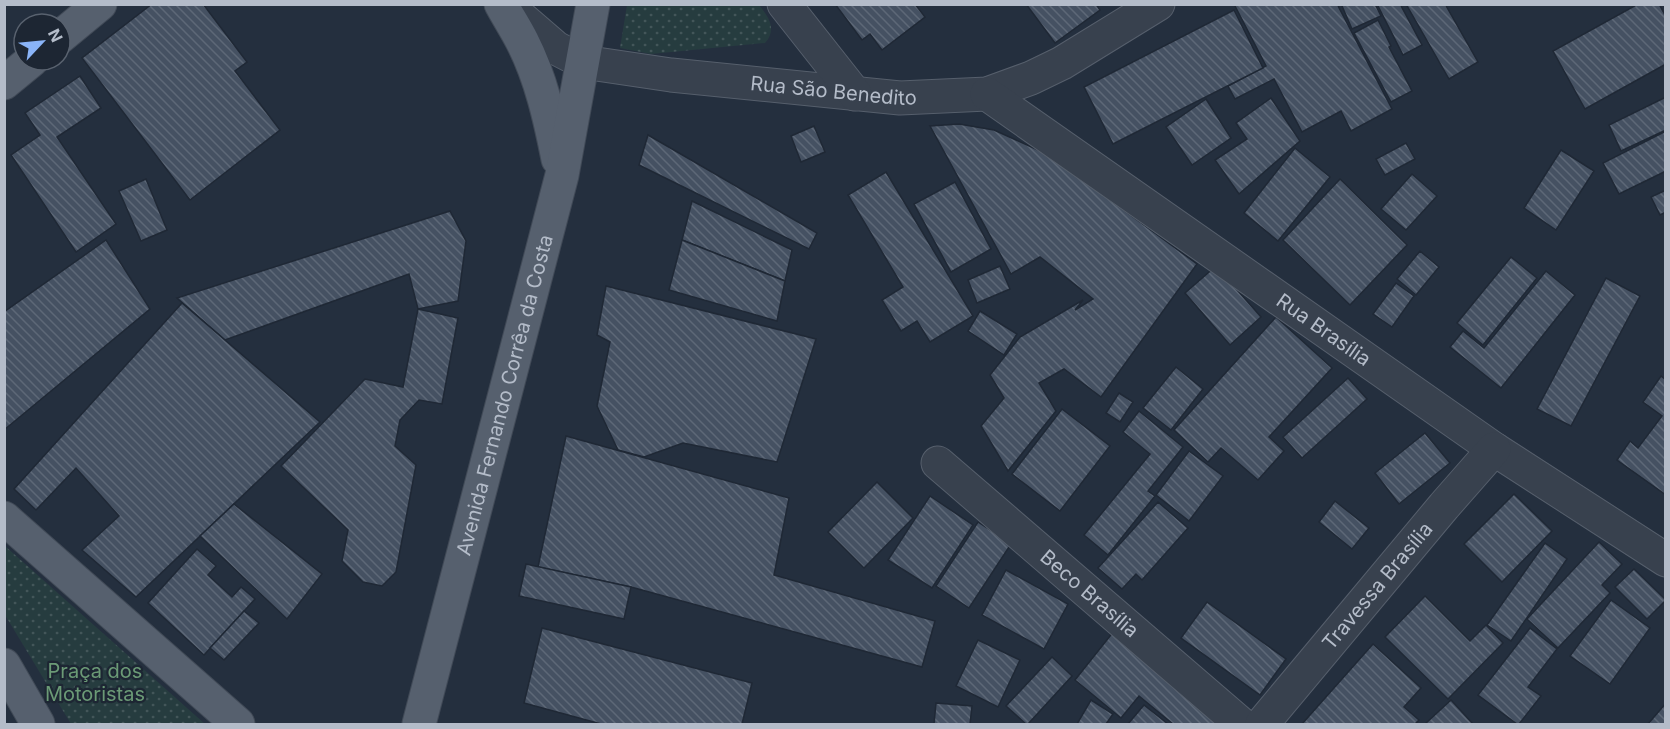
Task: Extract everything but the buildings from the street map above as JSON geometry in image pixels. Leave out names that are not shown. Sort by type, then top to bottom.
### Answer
[{"type":"main road","points":[[72,27],[100,4]]},
{"type":"main road","points":[[503,4],[523,42],[538,81],[551,122],[562,175]]},
{"type":"main road","name":"Avenida Fernando Corrêa da Costa","points":[[419,724],[562,175],[593,4]]},
{"type":"main road","points":[[4,83],[17,72]]},
{"type":"main road","points":[[4,518],[238,724]]},
{"type":"main road","points":[[4,665],[29,721]]},
{"type":"street","name":"Rua São Benedito","points":[[503,4],[556,48],[583,62],[671,75],[900,98],[987,94],[1031,78],[1062,63],[1158,4]]},
{"type":"street","points":[[784,4],[855,94]]},
{"type":"street","name":"Rua Brasília","points":[[987,94],[1494,449],[1665,560]]},
{"type":"street","name":"Travessa Brasília","points":[[1262,724],[1494,449]]},
{"type":"street","name":"Beco Brasília","points":[[938,463],[1241,724]]},
{"type":"green space","points":[[627,5],[759,5],[766,14],[771,33],[765,43],[651,54],[620,48]]},
{"type":"green space","name":"Praça dos Motoristas","points":[[5,546],[205,724],[71,724],[5,615]]}]
